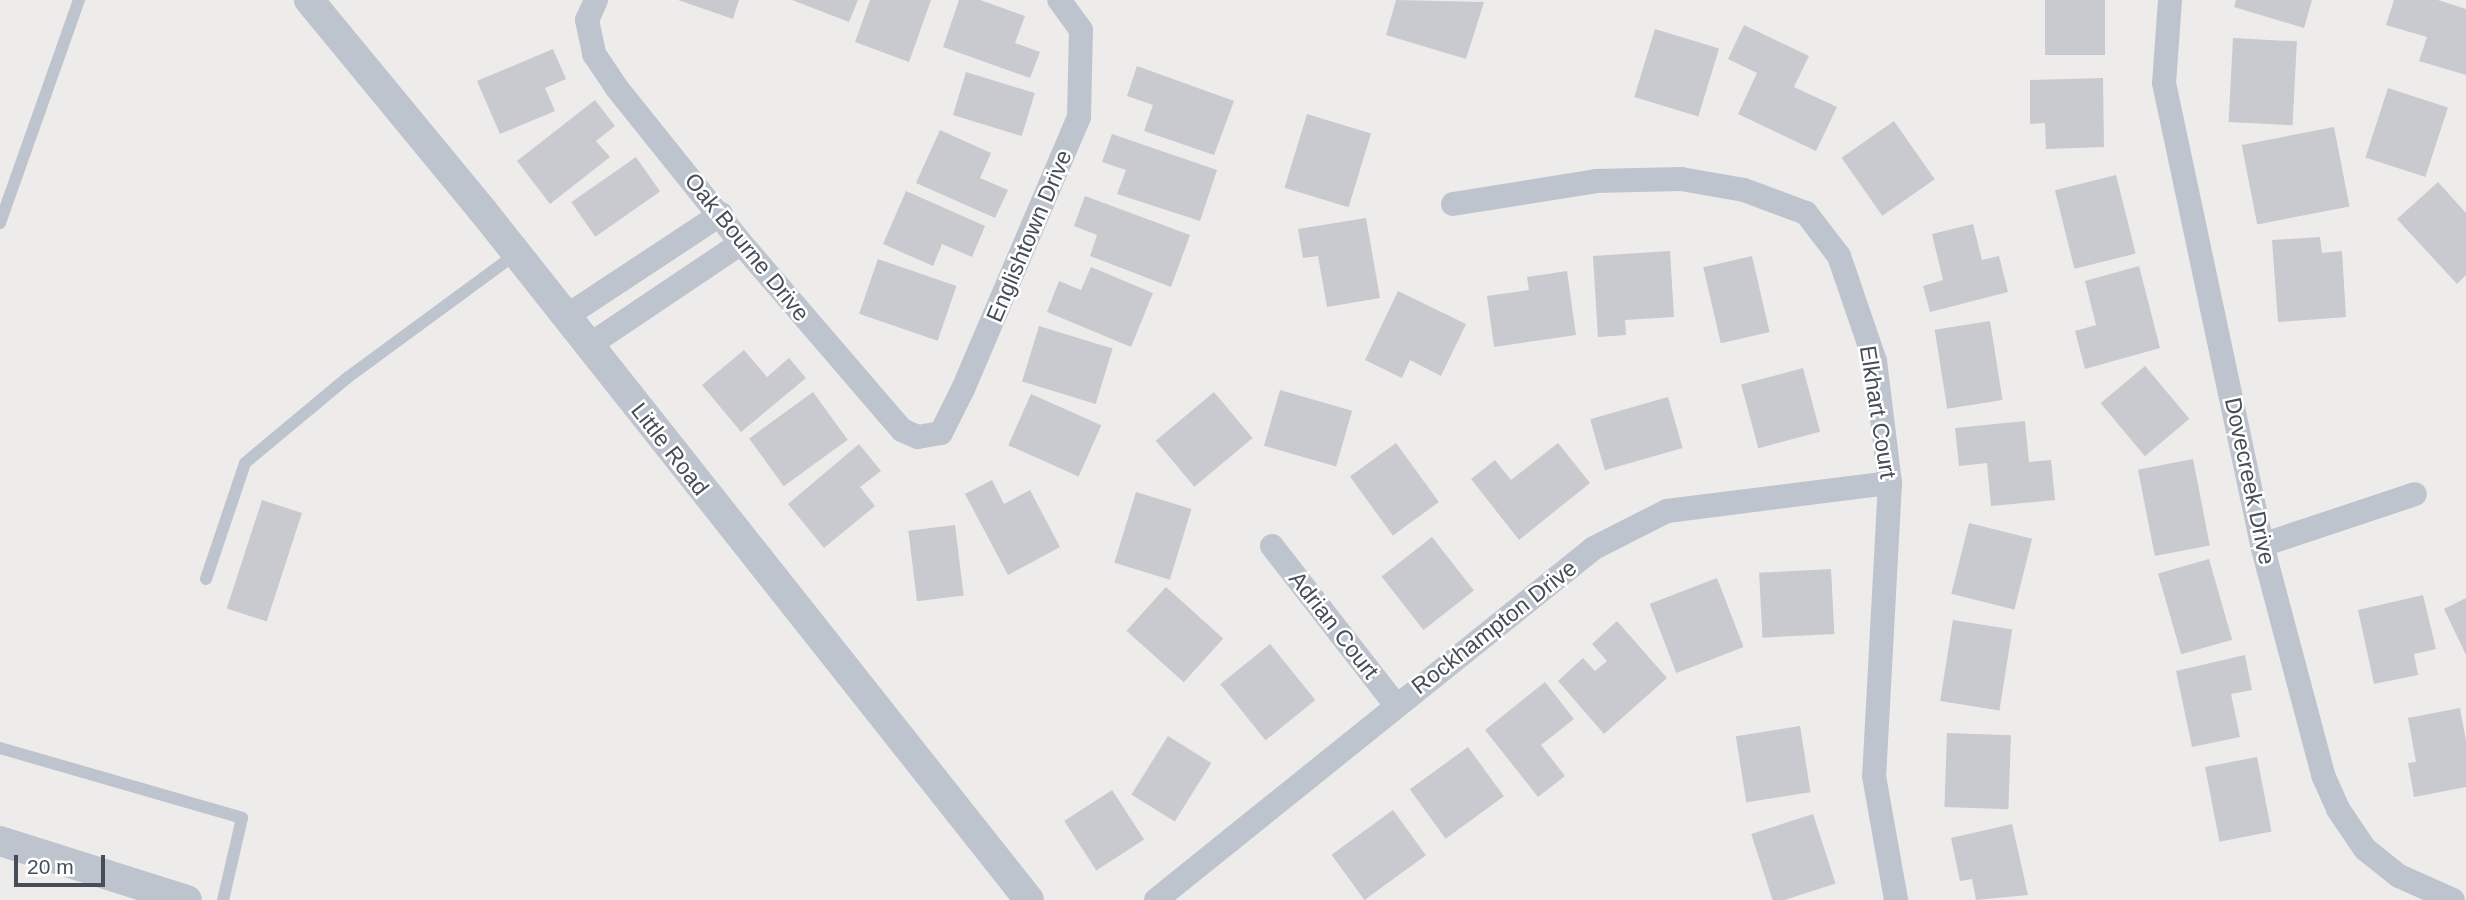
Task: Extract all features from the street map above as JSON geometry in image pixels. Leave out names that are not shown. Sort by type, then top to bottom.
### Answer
[{"type":"street","name":"Little Road","points":[[309,0],[516,254],[1029,900]]},
{"type":"street","name":"Englishtown Drive","points":[[941,433],[1079,117],[1081,30],[1059,0]]},
{"type":"street","name":"Dovecreek Drive","points":[[2170,0],[2164,82],[2262,545],[2323,775],[2338,809],[2365,849],[2387,867],[2453,900]]},
{"type":"street","name":"Oak Bourne Drive","points":[[592,10],[594,54],[616,87],[721,214],[741,243],[902,430],[918,437],[941,433]]},
{"type":"street","name":"Elkhart Court","points":[[1453,204],[1596,181],[1681,179],[1744,190],[1806,213],[1839,256],[1875,361],[1890,483],[1874,776],[1896,900]]},
{"type":"street","points":[[565,317],[721,214]]},
{"type":"street","points":[[588,346],[741,243]]},
{"type":"street","name":"Rockhampton Drive","points":[[1156,900],[1594,548],[1667,511],[1890,483]]},
{"type":"street","points":[[2262,545],[2415,494]]},
{"type":"street","name":"Adrian Court","points":[[1272,546],[1396,705]]},
{"type":"street","points":[[0,841],[187,900]]},
{"type":"lane","points":[[0,223],[79,0]]},
{"type":"lane","points":[[206,579],[245,463],[347,378],[516,254]]},
{"type":"lane","points":[[0,748],[242,818],[223,900]]},
{"type":"building","points":[[678,0],[739,0],[733,19]]},
{"type":"building","points":[[792,0],[858,0],[849,22]]},
{"type":"building","points":[[870,0],[931,0],[909,62],[855,42]]},
{"type":"building","points":[[959,0],[980,0],[1025,16],[1015,43],[1040,52],[1030,78],[943,47]]},
{"type":"building","points":[[1396,0],[1484,2],[1466,59],[1386,35]]},
{"type":"building","points":[[2045,0],[2105,0],[2105,55],[2045,55]]},
{"type":"building","points":[[2236,0],[2312,0],[2304,28],[2234,7]]},
{"type":"building","points":[[2394,0],[2438,0],[2466,9],[2466,75],[2419,61],[2427,37],[2386,25]]},
{"type":"building","points":[[1744,25],[1809,56],[1794,87],[1837,107],[1816,151],[1738,114],[1757,73],[1728,59]]},
{"type":"building","points":[[1655,29],[1719,49],[1698,116],[1634,97]]},
{"type":"building","points":[[2233,38],[2297,41],[2293,125],[2229,122]]},
{"type":"building","points":[[553,49],[566,79],[545,88],[555,111],[500,134],[477,81]]},
{"type":"building","points":[[1137,66],[1234,101],[1214,155],[1144,131],[1153,105],[1127,96]]},
{"type":"building","points":[[966,72],[1035,93],[1022,136],[953,115]]},
{"type":"building","points":[[2103,78],[2104,147],[2046,149],[2045,123],[2030,124],[2030,80]]},
{"type":"building","points":[[2388,88],[2448,107],[2425,177],[2365,157]]},
{"type":"building","points":[[595,100],[615,126],[596,141],[610,157],[550,204],[517,161]]},
{"type":"building","points":[[1307,114],[1371,134],[1349,207],[1284,188]]},
{"type":"building","points":[[1894,121],[1935,179],[1882,216],[1842,158]]},
{"type":"building","points":[[2334,127],[2349,207],[2257,224],[2242,145]]},
{"type":"building","points":[[940,130],[991,153],[980,178],[1008,190],[995,218],[916,183]]},
{"type":"building","points":[[1112,134],[1217,170],[1200,221],[1117,194],[1126,170],[1102,162]]},
{"type":"building","points":[[636,157],[660,191],[595,237],[571,202]]},
{"type":"building","points":[[2116,175],[2136,254],[2074,269],[2055,190]]},
{"type":"building","points":[[2438,182],[2466,213],[2466,275],[2457,284],[2397,219]]},
{"type":"building","points":[[906,191],[985,226],[972,257],[942,244],[933,266],[883,244]]},
{"type":"building","points":[[1085,196],[1190,235],[1171,287],[1090,256],[1097,235],[1074,226]]},
{"type":"building","points":[[1366,218],[1380,298],[1327,307],[1318,256],[1303,258],[1298,229]]},
{"type":"building","points":[[1973,224],[1982,260],[1999,256],[2008,292],[1930,312],[1923,286],[1943,280],[1932,234]]},
{"type":"building","points":[[2320,237],[2322,253],[2342,251],[2346,317],[2278,322],[2272,240]]},
{"type":"building","points":[[1670,251],[1674,317],[1625,320],[1626,335],[1598,337],[1593,256]]},
{"type":"building","points":[[1752,256],[1770,332],[1721,343],[1703,267]]},
{"type":"building","points":[[878,259],[956,286],[938,341],[859,314]]},
{"type":"building","points":[[2139,266],[2160,348],[2085,369],[2075,331],[2096,325],[2085,281]]},
{"type":"building","points":[[1091,267],[1153,293],[1131,347],[1047,312],[1059,281],[1081,290]]},
{"type":"building","points":[[1567,271],[1576,335],[1494,347],[1487,296],[1529,290],[1527,277]]},
{"type":"building","points":[[1398,291],[1466,324],[1441,376],[1410,360],[1402,378],[1365,360]]},
{"type":"building","points":[[1990,321],[2003,400],[1947,409],[1935,330]]},
{"type":"building","points":[[1039,326],[1113,349],[1096,404],[1022,381]]},
{"type":"building","points":[[744,350],[767,377],[789,358],[806,378],[741,432],[702,385]]},
{"type":"building","points":[[2145,366],[2189,419],[2145,456],[2101,403]]},
{"type":"building","points":[[1803,368],[1820,432],[1758,448],[1741,385]]},
{"type":"building","points":[[1280,390],[1352,411],[1336,466],[1264,446]]},
{"type":"building","points":[[813,392],[848,440],[784,486],[749,438]]},
{"type":"building","points":[[1214,392],[1253,438],[1194,487],[1156,441]]},
{"type":"building","points":[[1031,394],[1101,425],[1079,476],[1008,445]]},
{"type":"building","points":[[1668,397],[1683,448],[1605,470],[1590,419]]},
{"type":"building","points":[[2025,421],[2029,462],[2051,460],[2055,500],[1991,506],[1987,463],[1959,466],[1955,428]]},
{"type":"building","points":[[1396,443],[1439,502],[1393,536],[1350,477]]},
{"type":"building","points":[[1558,443],[1590,483],[1519,540],[1471,479],[1495,460],[1511,480]]},
{"type":"building","points":[[859,444],[881,471],[860,487],[875,506],[824,548],[788,504]]},
{"type":"building","points":[[2193,459],[2210,545],[2155,556],[2138,470]]},
{"type":"building","points":[[992,480],[1004,504],[1030,490],[1060,547],[1008,575],[965,494]]},
{"type":"building","points":[[1136,492],[1191,509],[1170,580],[1114,563]]},
{"type":"building","points":[[262,500],[302,513],[267,621],[227,608]]},
{"type":"building","points":[[1969,523],[2032,539],[2014,610],[1951,594]]},
{"type":"building","points":[[955,525],[964,595],[917,601],[908,531]]},
{"type":"building","points":[[1432,537],[1474,591],[1423,630],[1382,576]]},
{"type":"building","points":[[2209,559],[2232,640],[2181,654],[2158,574]]},
{"type":"building","points":[[1831,569],[1834,634],[1763,638],[1759,573]]},
{"type":"building","points":[[1717,578],[1744,647],[1676,673],[1650,604]]},
{"type":"building","points":[[1166,587],[1223,639],[1184,682],[1127,631]]},
{"type":"building","points":[[2423,595],[2436,649],[2414,654],[2418,675],[2374,684],[2358,610]]},
{"type":"building","points":[[2466,598],[2466,655],[2444,609]]},
{"type":"building","points":[[1953,620],[2012,629],[1999,710],[1940,701]]},
{"type":"building","points":[[1617,621],[1667,678],[1604,734],[1558,681],[1583,658],[1595,671],[1607,661],[1592,644]]},
{"type":"building","points":[[1270,644],[1315,700],[1266,740],[1220,684]]},
{"type":"building","points":[[2245,655],[2252,690],[2231,694],[2240,737],[2192,747],[2176,671]]},
{"type":"building","points":[[1545,682],[1574,719],[1541,745],[1565,776],[1538,797],[1485,730]]},
{"type":"building","points":[[2460,708],[2466,741],[2466,787],[2414,797],[2408,763],[2416,762],[2408,718]]},
{"type":"building","points":[[1800,726],[1810,792],[1746,802],[1736,736]]},
{"type":"building","points":[[1947,733],[2011,735],[2008,809],[1944,807]]},
{"type":"building","points":[[1168,736],[1211,763],[1175,822],[1131,795]]},
{"type":"building","points":[[1468,747],[1504,796],[1446,839],[1410,789]]},
{"type":"building","points":[[2257,757],[2272,832],[2219,842],[2205,767]]},
{"type":"building","points":[[1112,790],[1144,839],[1096,871],[1064,821]]},
{"type":"building","points":[[1393,810],[1426,855],[1364,900],[1332,855]]},
{"type":"building","points":[[1813,814],[1836,883],[1785,900],[1773,900],[1751,834]]},
{"type":"building","points":[[2012,824],[2028,895],[1976,900],[1972,879],[1960,881],[1951,838]]}]
